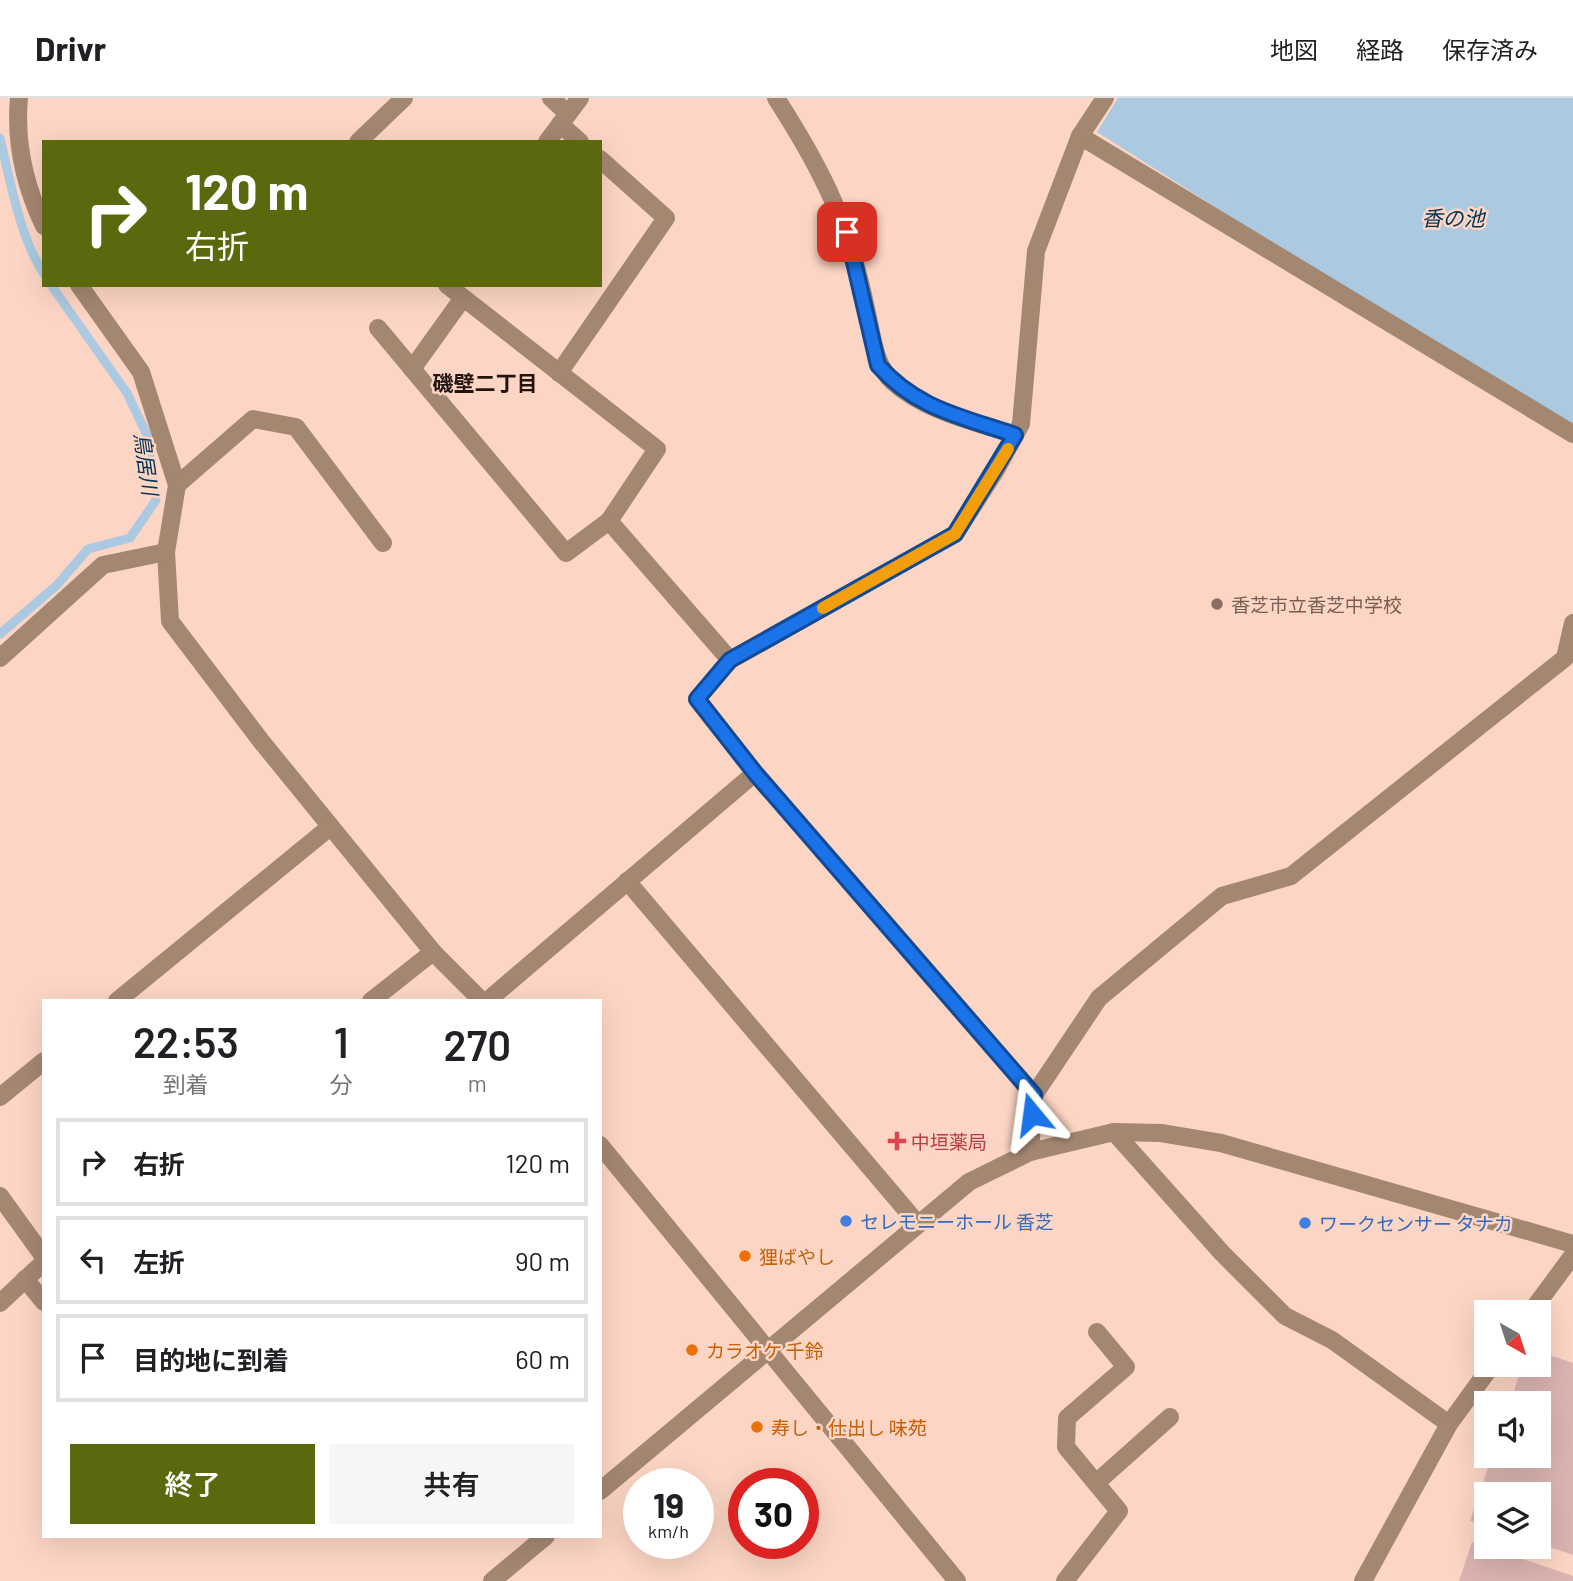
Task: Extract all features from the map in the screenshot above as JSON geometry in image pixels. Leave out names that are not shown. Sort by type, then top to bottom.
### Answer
[{"type":"street","points":[[19,98],[16,128],[31,199],[42,222]]},
{"type":"street","points":[[551,98],[579,140]]},
{"type":"street","points":[[548,140],[580,98]]},
{"type":"street","points":[[776,98],[808,148],[840,212],[855,253],[878,365],[892,381],[924,404],[1015,435]]},
{"type":"street","points":[[1034,1095],[755,773],[697,699],[730,660],[955,534],[1021,424],[1036,251],[1080,136],[1105,98]]},
{"type":"street","points":[[360,140],[399,100]]},
{"type":"street","points":[[1080,136],[1573,434]]},
{"type":"street","points":[[559,373],[666,218],[602,161]]},
{"type":"street","points":[[80,287],[141,372],[177,485],[166,552],[170,621],[330,827],[433,952],[483,999]]},
{"type":"street","points":[[378,328],[566,553],[609,522],[657,449],[449,287]]},
{"type":"street","points":[[412,369],[463,298]]},
{"type":"street","points":[[177,485],[253,419],[296,428],[383,543]]},
{"type":"street","points":[[609,522],[730,660]]},
{"type":"street","points":[[0,658],[103,565],[166,552]]},
{"type":"street","points":[[1030,1152],[1034,1095],[1099,998],[1222,896],[1291,876],[1565,658],[1573,623]]},
{"type":"street","points":[[487,999],[755,773]]},
{"type":"street","points":[[119,999],[330,827]]},
{"type":"street","points":[[627,881],[918,1224]]},
{"type":"street","points":[[374,999],[433,952]]},
{"type":"street","points":[[0,1097],[42,1063]]},
{"type":"street","points":[[1114,1132],[1222,1253],[1284,1316],[1332,1340],[1449,1424]]},
{"type":"street","points":[[602,1489],[969,1182],[1030,1152],[1114,1132],[1160,1133],[1221,1143],[1573,1244]]},
{"type":"street","points":[[602,1147],[768,1350],[948,1577]]},
{"type":"street","points":[[0,1196],[42,1256]]},
{"type":"street","points":[[1540,1300],[1573,1255]]},
{"type":"street","points":[[0,1303],[42,1261]]},
{"type":"street","points":[[25,1279],[42,1300]]},
{"type":"street","points":[[1065,1581],[1119,1511],[1066,1447],[1067,1418],[1126,1367],[1097,1332]]},
{"type":"street","points":[[1363,1581],[1449,1424],[1483,1377]]},
{"type":"street","points":[[1096,1483],[1170,1417]]},
{"type":"street","points":[[492,1581],[543,1538]]},
{"type":"water","name":"香の池","points":[[1118,98],[1573,98],[1573,434],[1097,132]]},
{"type":"building","points":[[1551,1355],[1573,1363],[1573,1555],[1551,1547],[1551,1482],[1483,1482],[1488,1468],[1551,1468],[1551,1391],[1514,1391],[1518,1377],[1551,1377]]},
{"type":"building","points":[[1472,1542],[1474,1559],[1522,1559],[1573,1576],[1573,1581],[1459,1581]]},
{"type":"waterway","name":"鳥居川","points":[[0,138],[22,226],[42,270]]},
{"type":"waterway","name":"鳥居川","points":[[0,634],[57,585],[88,549],[130,538],[156,500],[147,435],[127,393],[52,287]]},
{"type":"slow traffic","points":[[823,608],[955,534],[1008,449]]},
{"type":"place","name":"香芝市立香芝中学校","points":[[1217,604]]},
{"type":"place","name":"中垣薬局","points":[[897,1141]]},
{"type":"place","name":"セレモニーホール 香芝","points":[[846,1221]]},
{"type":"place","name":"ワークセンサー タナカ","points":[[1305,1223]]},
{"type":"place","name":"狸ばやし","points":[[745,1256]]},
{"type":"place","name":"カラオケ 千鈴","points":[[692,1350]]},
{"type":"place","name":"寿し・仕出し 味苑","points":[[757,1427]]},
{"type":"district","name":"磯壁二丁目","points":[[485,382]]},
{"type":"route","points":[[847,232],[855,253],[878,365],[892,381],[924,404],[1015,435],[955,534],[730,660],[697,699],[755,773],[1034,1095],[1032,1114]]}]
